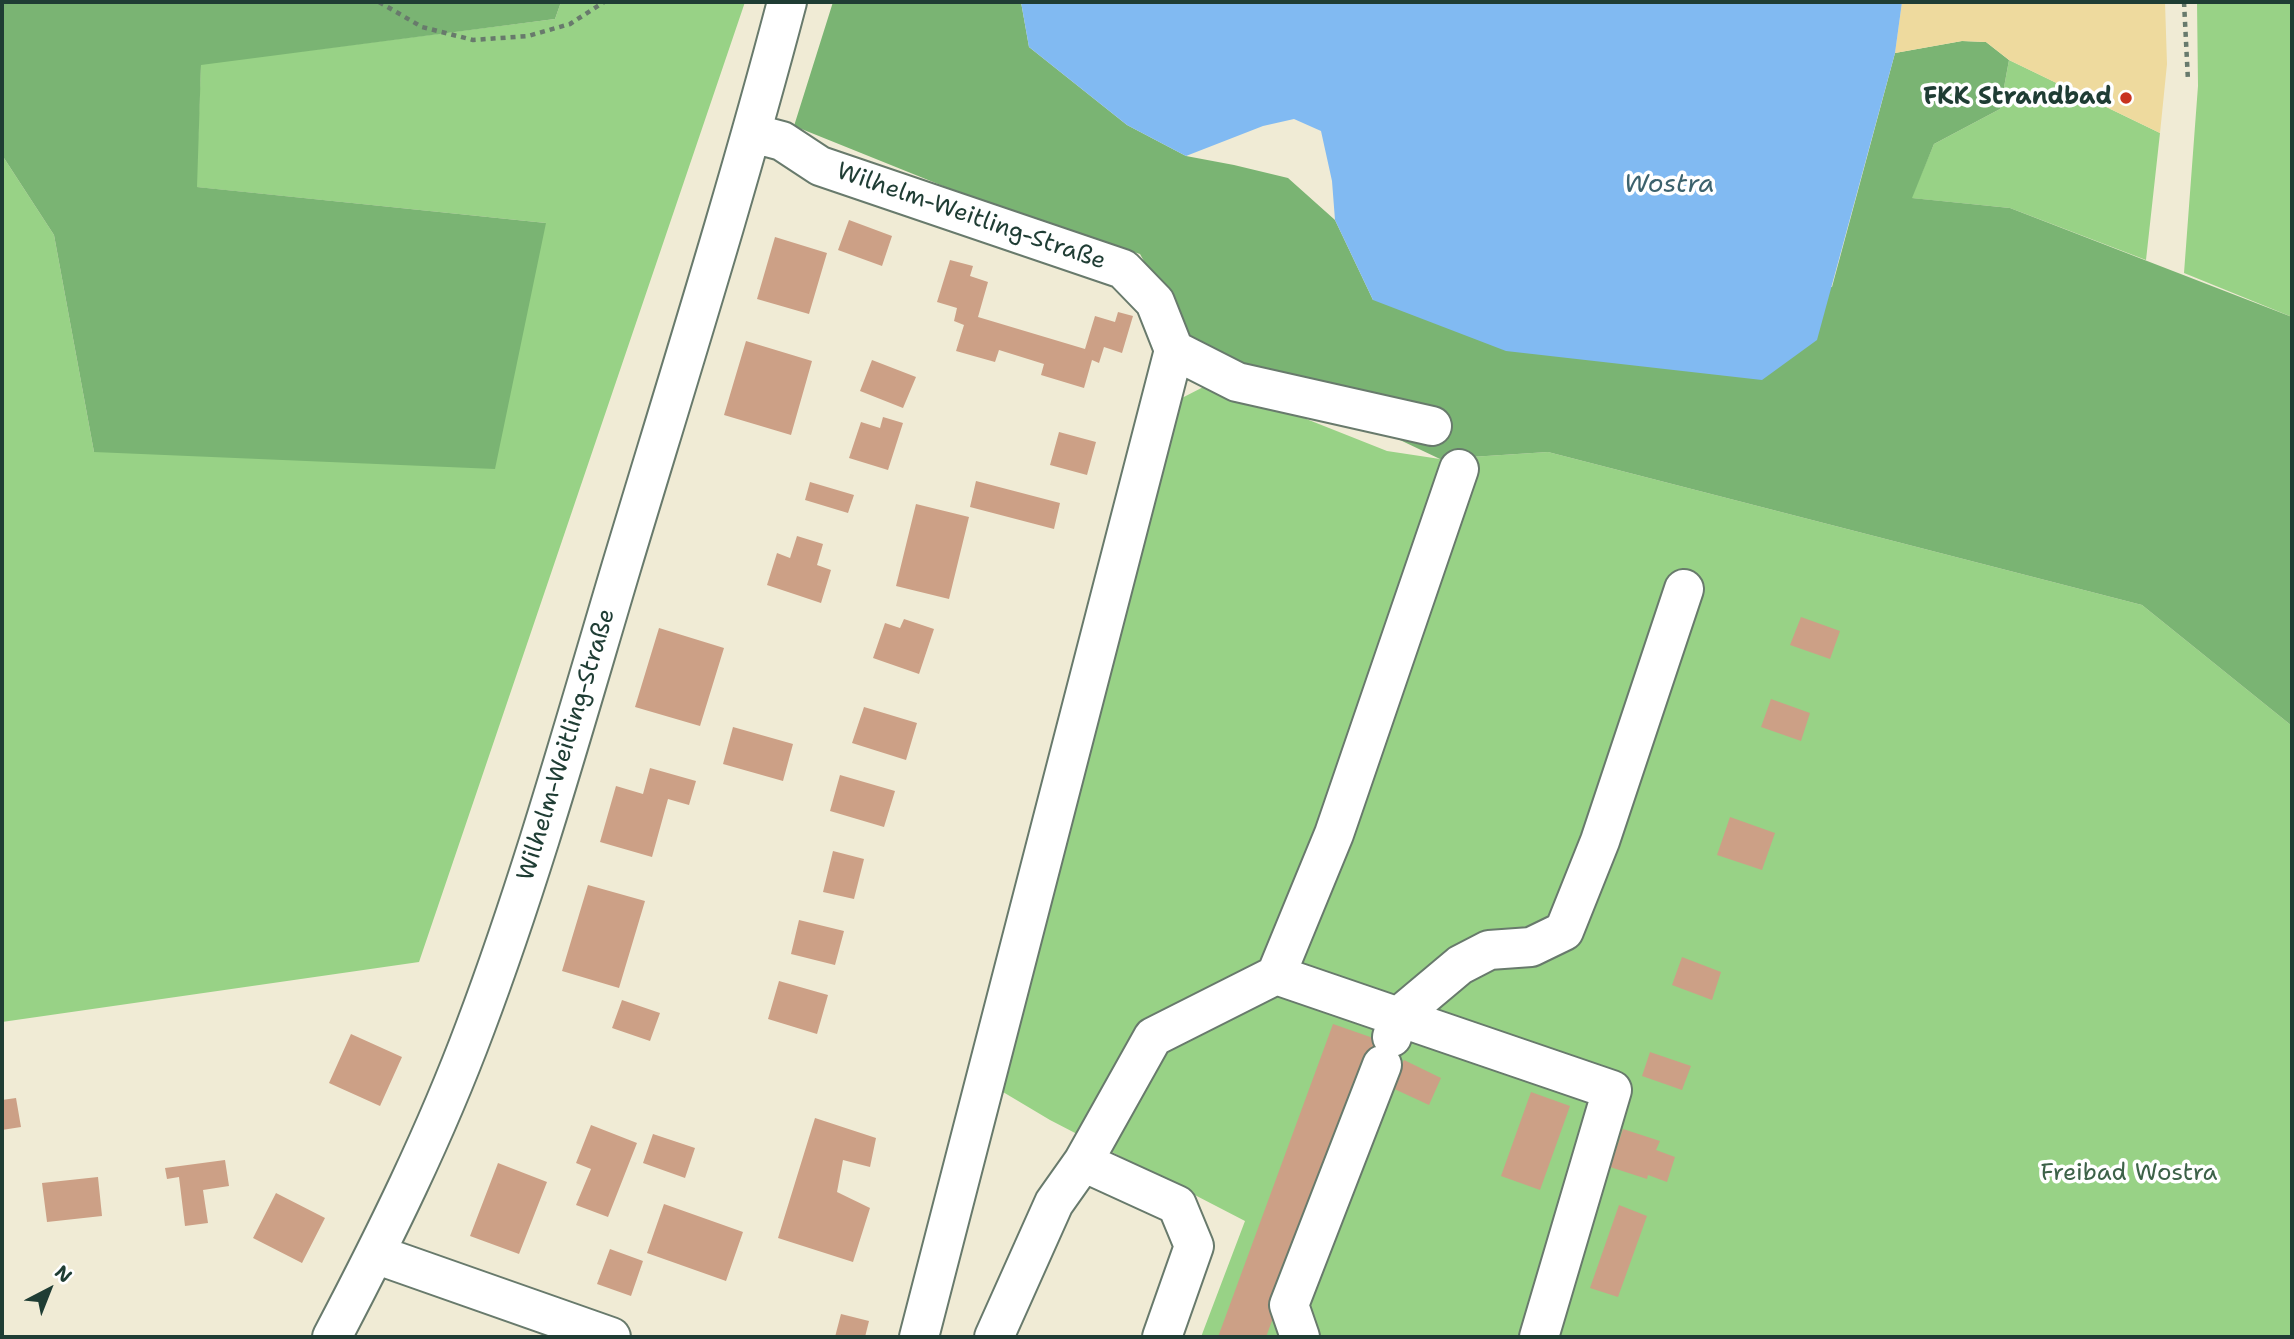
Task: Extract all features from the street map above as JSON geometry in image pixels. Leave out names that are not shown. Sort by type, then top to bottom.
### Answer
[{"type":"street","name":"Wilhelm-Weitling-Straße","points":[[332,1337],[376,1254],[429,1142],[465,1053],[529,872],[752,133],[787,2]]},
{"type":"street","name":"Wilhelm-Weitling-Straße","points":[[752,133],[782,141],[820,166],[1123,269],[1155,302],[1174,350]]},
{"type":"street","points":[[919,1337],[1174,350],[1237,382],[1432,426]]},
{"type":"street","points":[[994,1337],[1054,1203],[1083,1162],[1153,1037],[1276,975],[1335,834],[1459,469]]},
{"type":"street","points":[[1300,1337],[1289,1305],[1390,1041],[1460,965],[1489,950],[1531,947],[1564,931],[1601,841],[1684,589]]},
{"type":"street","points":[[1276,975],[1390,1041],[1612,1090],[1539,1337]]},
{"type":"street","points":[[1083,1162],[1177,1205],[1194,1246],[1162,1337]]},
{"type":"street","points":[[376,1254],[611,1337]]},
{"type":"path","points":[[379,2],[422,27],[473,40],[528,36],[570,24],[604,2]]},
{"type":"path","points":[[2184,2],[2188,81]]},
{"type":"green space","points":[[2,2],[561,2],[555,19],[201,65],[197,187],[546,223],[495,469],[94,452],[54,235],[2,155]]},
{"type":"green space","points":[[561,2],[745,2],[419,962],[2,1022],[2,155],[54,235],[94,452],[546,223],[196,187],[201,64],[555,19]]},
{"type":"green space","points":[[833,2],[1021,2],[1029,47],[1127,125],[1186,156],[1288,178],[1335,220],[1373,300],[1832,287],[1895,53],[1962,41],[1986,42],[2009,60],[2000,109],[1934,144],[1912,198],[2010,208],[2292,317],[2292,726],[2142,605],[1548,452],[1440,459],[1187,339],[1140,254],[1010,213],[794,126]]},
{"type":"green space","points":[[2197,2],[2292,2],[2292,317],[2184,273],[2198,86]]},
{"type":"green space","points":[[2009,60],[2160,133],[2146,260],[2010,208],[1911,198],[1934,144],[2000,109]]},
{"type":"green space","name":"Freibad Wostra","points":[[1213,382],[1387,451],[1440,459],[1548,452],[2142,605],[2292,726],[2292,1337],[1201,1337],[1245,1221],[1050,1120],[1003,1092],[1178,400]]},
{"type":"sand","name":"FKK Strandbad","points":[[1902,2],[2165,2],[2167,64],[2160,133],[2009,60],[1986,42],[1962,41],[1895,53]]},
{"type":"water","name":"Wostra","points":[[1021,2],[1902,2],[1895,53],[1817,340],[1762,380],[1506,351],[1373,300],[1335,220],[1332,181],[1321,131],[1294,119],[1263,126],[1186,156],[1127,125],[1029,47]]},
{"type":"building","points":[[849,220],[892,236],[882,266],[838,250]]},
{"type":"building","points":[[775,237],[827,253],[809,314],[757,299]]},
{"type":"building","points":[[950,260],[973,266],[970,276],[988,282],[978,317],[1085,349],[1095,316],[1115,322],[1118,312],[1133,316],[1122,353],[1104,347],[1099,363],[1092,360],[1084,388],[1041,375],[1044,364],[999,350],[995,362],[956,351],[964,325],[954,321],[957,308],[937,302]]},
{"type":"building","points":[[746,341],[812,361],[791,435],[724,415]]},
{"type":"building","points":[[872,360],[916,377],[903,408],[860,391]]},
{"type":"building","points":[[883,417],[903,423],[888,470],[849,458],[861,422],[880,428]]},
{"type":"building","points":[[1059,432],[1096,442],[1087,475],[1050,465]]},
{"type":"building","points":[[976,481],[1060,503],[1054,529],[970,507]]},
{"type":"building","points":[[810,482],[854,495],[848,513],[805,500]]},
{"type":"building","points":[[916,504],[969,517],[949,599],[896,586]]},
{"type":"building","points":[[797,536],[823,544],[817,565],[831,570],[821,603],[767,585],[777,553],[790,558]]},
{"type":"building","points":[[1801,617],[1840,631],[1830,659],[1790,645]]},
{"type":"building","points":[[904,619],[934,629],[919,674],[873,658],[885,623],[900,628]]},
{"type":"building","points":[[659,628],[724,648],[700,726],[635,707]]},
{"type":"building","points":[[1771,699],[1810,713],[1801,741],[1761,727]]},
{"type":"building","points":[[864,707],[917,723],[906,760],[852,743]]},
{"type":"building","points":[[733,727],[793,744],[783,781],[723,764]]},
{"type":"building","points":[[650,768],[696,781],[689,805],[668,799],[652,857],[600,842],[616,786],[643,794]]},
{"type":"building","points":[[840,775],[895,791],[884,827],[830,811]]},
{"type":"building","points":[[1730,817],[1775,833],[1762,870],[1717,855]]},
{"type":"building","points":[[833,851],[864,859],[854,899],[823,892]]},
{"type":"building","points":[[588,885],[645,901],[619,988],[562,971]]},
{"type":"building","points":[[799,920],[844,931],[835,965],[791,954]]},
{"type":"building","points":[[1682,957],[1721,972],[1712,1000],[1672,985]]},
{"type":"building","points":[[779,981],[828,995],[817,1034],[768,1019]]},
{"type":"building","points":[[622,1000],[660,1013],[650,1041],[612,1028]]},
{"type":"building","points":[[1333,1024],[1376,1039],[1266,1337],[1218,1337]]},
{"type":"building","points":[[351,1034],[402,1057],[380,1106],[329,1083]]},
{"type":"building","points":[[1650,1052],[1691,1066],[1682,1090],[1642,1076]]},
{"type":"building","points":[[1404,1060],[1441,1078],[1429,1105],[1390,1087]]},
{"type":"building","points":[[1531,1092],[1570,1106],[1540,1190],[1501,1176]]},
{"type":"building","points":[[16,1098],[21,1127],[2,1130],[2,1100]]},
{"type":"building","points":[[815,1118],[876,1138],[870,1167],[843,1160],[837,1192],[870,1208],[853,1262],[778,1238]]},
{"type":"building","points":[[591,1125],[637,1143],[608,1217],[576,1205],[591,1169],[576,1163]]},
{"type":"building","points":[[1623,1129],[1660,1141],[1656,1150],[1675,1157],[1667,1182],[1648,1175],[1647,1179],[1610,1167]]},
{"type":"building","points":[[653,1134],[695,1148],[685,1178],[643,1163]]},
{"type":"building","points":[[225,1160],[229,1186],[203,1190],[208,1223],[185,1226],[179,1177],[167,1179],[165,1168]]},
{"type":"building","points":[[498,1163],[547,1182],[519,1254],[470,1236]]},
{"type":"building","points":[[98,1177],[102,1216],[47,1222],[42,1183]]},
{"type":"building","points":[[276,1193],[325,1218],[302,1263],[253,1238]]},
{"type":"building","points":[[664,1204],[743,1232],[726,1281],[647,1253]]},
{"type":"building","points":[[1619,1205],[1647,1216],[1618,1297],[1590,1288]]},
{"type":"building","points":[[610,1249],[643,1261],[631,1296],[597,1284]]},
{"type":"building","points":[[841,1314],[869,1321],[865,1337],[835,1337]]},
{"type":"place","name":"FKK Strandbad","points":[[2126,98]]}]
